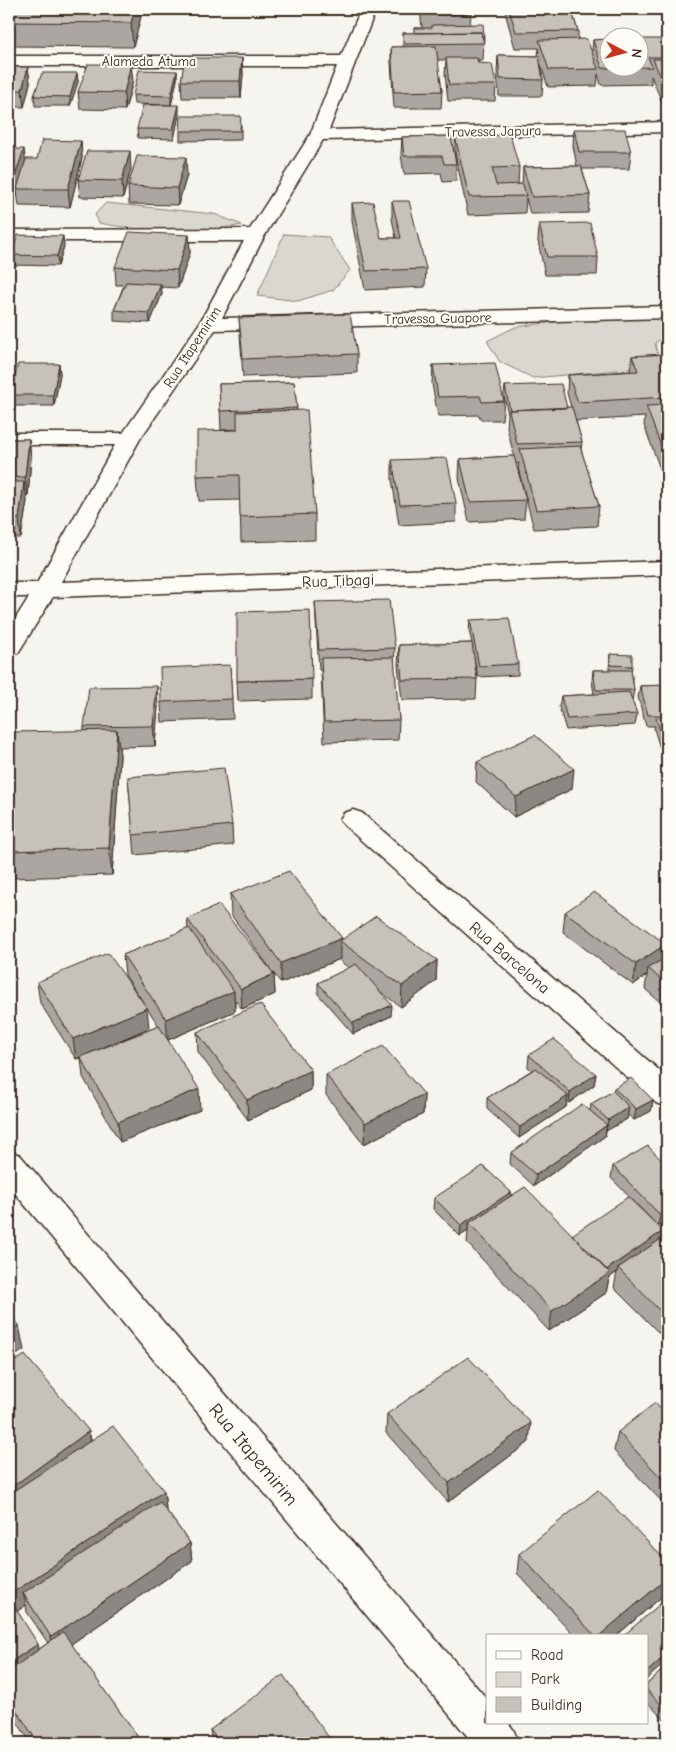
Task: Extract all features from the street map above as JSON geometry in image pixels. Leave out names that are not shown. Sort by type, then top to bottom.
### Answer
[{"type":"street","name":"Rua Itapemirim","points":[[9,648],[45,590],[129,439],[209,324],[256,235],[318,135],[368,9]]},
{"type":"street","name":"Alameda Atuma","points":[[9,61],[348,61]]},
{"type":"street","name":"Travessa Japura","points":[[318,135],[667,127]]},
{"type":"street","points":[[9,235],[256,235]]},
{"type":"street","name":"Travessa Guapore","points":[[209,324],[667,312]]},
{"type":"street","points":[[9,439],[129,439]]},
{"type":"street","name":"Rua Tibagi","points":[[9,590],[667,568]]},
{"type":"street","name":"Rua Barcelona","points":[[353,820],[667,1095]]},
{"type":"street","name":"Rua Itapemirim","points":[[9,1164],[499,1743]]},
{"type":"green space","points":[[106,203],[214,214],[242,225],[206,230],[170,231],[99,223],[95,214]]},
{"type":"green space","points":[[284,234],[328,237],[350,270],[333,290],[298,301],[257,296]]},
{"type":"green space","points":[[667,308],[667,336],[655,343],[660,366],[533,378],[500,362],[487,341],[515,327]]},
{"type":"building","points":[[9,9],[135,9],[131,23],[9,22]]},
{"type":"building","points":[[422,9],[470,9],[471,14],[423,14]]},
{"type":"building","points":[[509,9],[571,9],[578,31],[516,32]]},
{"type":"building","points":[[483,24],[484,37],[482,37],[481,32],[415,33],[414,28],[432,28],[432,25]]},
{"type":"building","points":[[481,32],[484,43],[404,44],[403,33]]},
{"type":"building","points":[[587,39],[598,69],[549,70],[539,40]]},
{"type":"building","points":[[648,39],[664,39],[667,57],[648,57]]},
{"type":"building","points":[[593,40],[598,40],[598,56]]},
{"type":"building","points":[[436,46],[442,91],[394,92],[391,47]]},
{"type":"building","points":[[498,55],[539,56],[543,80],[500,79]]},
{"type":"building","points":[[648,57],[652,67],[648,67]]},
{"type":"building","points":[[185,58],[242,58],[240,81],[181,81]]},
{"type":"building","points":[[446,58],[477,58],[478,63],[492,64],[496,85],[449,85]]},
{"type":"building","points":[[653,59],[667,59],[667,90],[666,90]]},
{"type":"building","points":[[88,64],[131,64],[124,93],[78,92]]},
{"type":"building","points":[[9,67],[28,67],[22,90],[9,90]]},
{"type":"building","points":[[139,70],[177,71],[171,96],[133,95]]},
{"type":"building","points":[[42,73],[77,73],[70,97],[34,96]]},
{"type":"building","points":[[143,105],[179,105],[173,129],[137,129]]},
{"type":"building","points":[[181,116],[241,116],[240,131],[180,131]]},
{"type":"building","points":[[574,129],[625,129],[631,152],[579,152]]},
{"type":"building","points":[[510,135],[519,167],[492,168],[496,185],[523,184],[526,196],[469,197],[455,136]]},
{"type":"building","points":[[451,136],[456,164],[444,164],[442,156],[404,156],[402,137]]},
{"type":"building","points":[[42,140],[81,141],[68,189],[17,189],[26,159],[37,159]]},
{"type":"building","points":[[9,149],[24,149],[9,194]]},
{"type":"building","points":[[87,151],[130,151],[122,181],[78,180]]},
{"type":"building","points":[[137,156],[186,157],[177,188],[128,186]]},
{"type":"building","points":[[581,166],[590,195],[532,197],[523,167]]},
{"type":"building","points":[[392,201],[409,201],[426,269],[366,271],[352,203],[373,202],[381,238],[401,238]]},
{"type":"building","points":[[590,223],[598,257],[547,257],[539,224]]},
{"type":"building","points":[[129,232],[189,235],[177,270],[115,267]]},
{"type":"building","points":[[18,235],[63,236],[57,256],[11,255]]},
{"type":"building","points":[[126,282],[161,284],[149,313],[114,310]]},
{"type":"building","points":[[350,314],[357,354],[243,359],[239,318]]},
{"type":"building","points":[[667,354],[667,397],[578,402],[568,375],[638,371],[632,356]]},
{"type":"building","points":[[495,363],[504,401],[482,402],[480,396],[438,397],[433,365]]},
{"type":"building","points":[[18,364],[59,364],[53,395],[10,395]]},
{"type":"building","points":[[294,382],[297,408],[220,411],[219,384]]},
{"type":"building","points":[[561,384],[567,408],[510,410],[505,386]]},
{"type":"building","points":[[667,405],[667,462],[646,406]]},
{"type":"building","points":[[572,407],[582,442],[517,444],[509,410]]},
{"type":"building","points":[[307,410],[315,514],[240,517],[239,475],[197,476],[197,431],[237,430],[237,412]]},
{"type":"building","points":[[9,439],[29,439],[25,477],[9,478]]},
{"type":"building","points":[[580,446],[599,506],[536,510],[520,449]]},
{"type":"building","points":[[514,456],[526,500],[470,502],[460,459]]},
{"type":"building","points":[[447,458],[456,503],[400,505],[392,460]]},
{"type":"building","points":[[9,482],[24,482],[19,519],[9,519]]},
{"type":"building","points":[[389,600],[395,648],[319,650],[315,602]]},
{"type":"building","points":[[310,610],[312,679],[237,681],[237,612]]},
{"type":"building","points":[[509,618],[518,664],[479,666],[470,620]]},
{"type":"building","points":[[472,643],[477,679],[402,680],[399,645]]},
{"type":"building","points":[[610,654],[632,655],[632,666],[610,665]]},
{"type":"building","points":[[394,657],[399,720],[324,722],[321,658]]},
{"type":"building","points":[[230,665],[232,699],[161,702],[160,668]]},
{"type":"building","points":[[593,670],[631,670],[634,690],[596,690]]},
{"type":"building","points":[[667,685],[667,715],[648,715],[640,686]]},
{"type":"building","points":[[157,686],[153,726],[84,727],[89,687]]},
{"type":"building","points":[[629,692],[637,714],[567,719],[561,696]]},
{"type":"building","points":[[667,717],[667,737],[662,737],[656,718]]},
{"type":"building","points":[[117,730],[109,848],[9,851],[9,771],[13,732]]},
{"type":"building","points":[[535,735],[574,769],[516,797],[477,762]]},
{"type":"building","points":[[224,768],[232,825],[133,835],[128,777]]},
{"type":"building","points":[[289,871],[342,938],[281,963],[230,894]]},
{"type":"building","points":[[594,892],[666,944],[636,964],[565,912]]},
{"type":"building","points":[[219,905],[274,974],[241,989],[187,919]]},
{"type":"building","points":[[376,916],[437,960],[402,986],[340,941]]},
{"type":"building","points":[[189,928],[234,991],[166,1019],[123,955]]},
{"type":"building","points":[[108,953],[147,1008],[73,1039],[37,982]]},
{"type":"building","points":[[667,957],[667,985],[648,968]]},
{"type":"building","points":[[356,964],[392,1005],[353,1023],[318,983]]},
{"type":"building","points":[[260,1004],[311,1070],[247,1100],[197,1032]]},
{"type":"building","points":[[159,1026],[199,1089],[118,1122],[80,1057]]},
{"type":"building","points":[[554,1039],[596,1074],[570,1092],[529,1055]]},
{"type":"building","points":[[383,1046],[424,1094],[365,1123],[326,1075]]},
{"type":"building","points":[[536,1068],[568,1096],[520,1127],[487,1098]]},
{"type":"building","points":[[631,1078],[653,1100],[636,1109],[614,1088]]},
{"type":"building","points":[[613,1091],[629,1107],[608,1120],[591,1104]]},
{"type":"building","points":[[582,1104],[607,1125],[536,1175],[511,1153]]},
{"type":"building","points":[[648,1146],[667,1166],[667,1211],[660,1215],[613,1166]]},
{"type":"building","points":[[483,1166],[511,1192],[461,1225],[434,1198]]},
{"type":"building","points":[[525,1187],[610,1273],[552,1311],[469,1223]]},
{"type":"building","points":[[628,1197],[663,1231],[606,1270],[572,1235]]},
{"type":"building","points":[[667,1235],[667,1318],[618,1268]]},
{"type":"building","points":[[9,1312],[19,1325],[9,1332]]},
{"type":"building","points":[[25,1355],[89,1431],[9,1489],[9,1365]]},
{"type":"building","points":[[468,1357],[531,1423],[449,1483],[387,1414]]},
{"type":"building","points":[[655,1403],[667,1416],[667,1484],[618,1432]]},
{"type":"building","points":[[113,1426],[164,1491],[11,1594],[9,1590],[9,1494]]},
{"type":"building","points":[[598,1490],[667,1562],[667,1578],[601,1634],[593,1634],[519,1554]]},
{"type":"building","points":[[160,1502],[190,1543],[51,1637],[23,1593]]},
{"type":"building","points":[[9,1598],[38,1644],[9,1663]]},
{"type":"building","points":[[667,1598],[667,1654],[648,1671],[648,1634],[625,1634]]},
{"type":"building","points":[[63,1632],[142,1743],[38,1743],[9,1699],[9,1671]]},
{"type":"building","points":[[667,1666],[667,1711],[648,1691],[648,1683]]},
{"type":"building","points":[[283,1675],[333,1743],[220,1743],[210,1730]]}]
